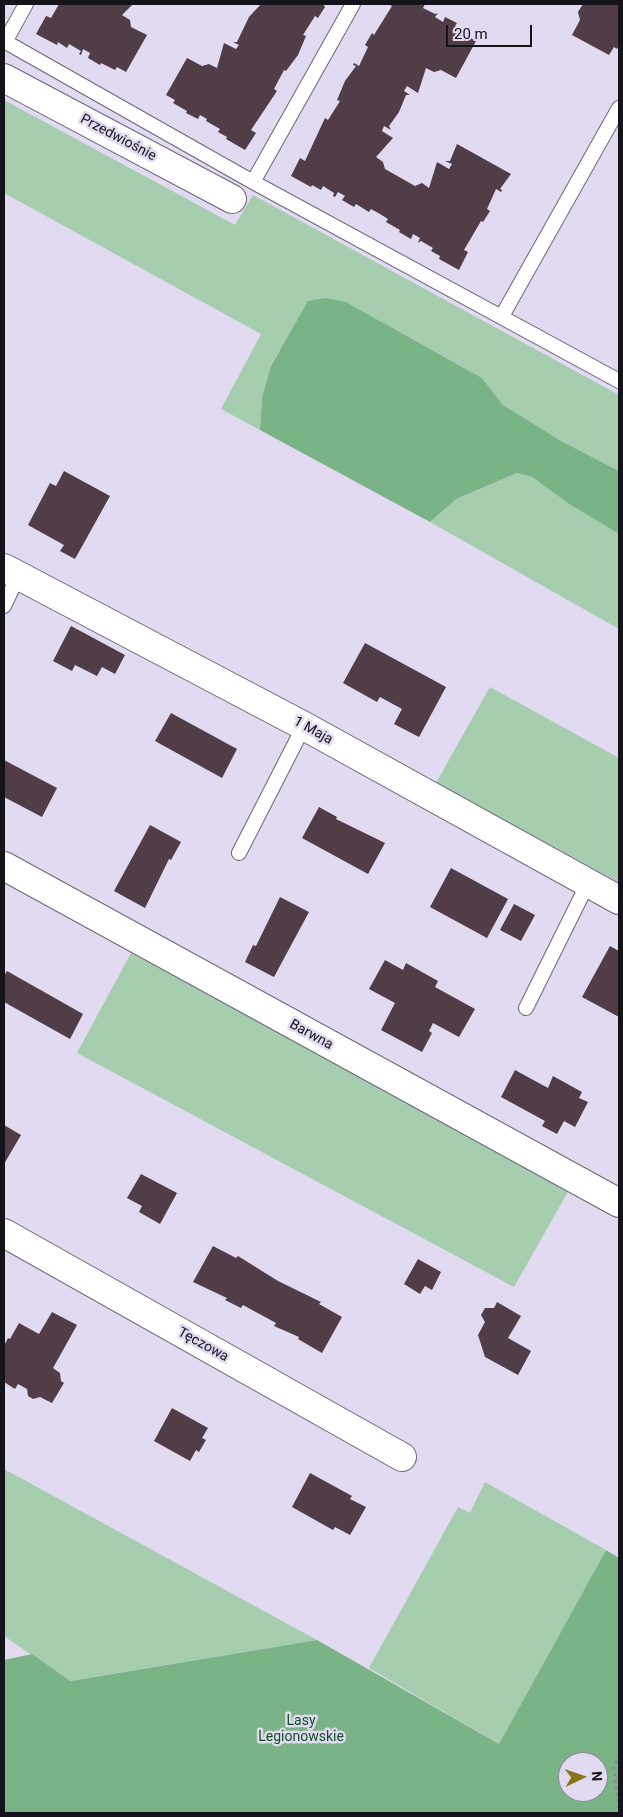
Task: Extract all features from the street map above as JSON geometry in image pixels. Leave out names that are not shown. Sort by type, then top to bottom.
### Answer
[{"type":"street","name":"Przedwiośnie","points":[[4,78],[232,199]]},
{"type":"street","name":"1 Maja","points":[[11,572],[304,726],[619,900]]},
{"type":"street","name":"Barwna","points":[[4,866],[619,1203]]},
{"type":"street","name":"Tęczowa","points":[[4,1233],[402,1457]]},
{"type":"lane","points":[[26,4],[4,41],[253,182],[619,381]]},
{"type":"lane","points":[[253,182],[353,4]]},
{"type":"lane","points":[[502,316],[619,108]]},
{"type":"lane","points":[[4,606],[11,572]]},
{"type":"lane","points":[[238,853],[304,726]]},
{"type":"lane","points":[[526,1008],[588,883]]},
{"type":"path","points":[[619,1755],[614,1768],[619,1809]]},
{"type":"green space","points":[[4,100],[235,225],[253,195],[619,395],[619,471],[563,442],[503,405],[482,378],[346,302],[326,298],[278,353],[271,366],[262,397],[260,430],[221,409],[261,334],[4,193]]},
{"type":"green space","points":[[326,298],[346,302],[482,378],[503,405],[563,442],[619,471],[619,534],[569,504],[532,477],[517,473],[456,499],[430,522],[260,430],[262,397],[271,366],[308,301]]},
{"type":"green space","points":[[517,473],[532,477],[569,504],[619,534],[619,629],[430,522],[456,499]]},
{"type":"green space","points":[[490,687],[619,758],[619,882],[436,783]]},
{"type":"green space","points":[[131,953],[569,1190],[514,1287],[77,1053]]},
{"type":"green space","points":[[4,1469],[317,1640],[69,1681],[4,1636]]},
{"type":"green space","points":[[485,1482],[606,1550],[499,1744],[369,1668],[458,1507],[470,1513]]},
{"type":"green space","name":"Lasy Legionowskie","points":[[606,1550],[619,1558],[619,1813],[4,1813],[4,1660],[32,1654],[70,1681],[317,1640],[499,1744]]},
{"type":"building","points":[[59,4],[133,4],[122,15],[130,20],[131,27],[147,35],[126,72],[117,67],[115,70],[101,63],[100,65],[88,58],[90,53],[83,49],[81,55],[79,54],[81,51],[69,44],[67,48],[58,42],[57,45],[36,34],[46,16],[51,18]]},
{"type":"building","points":[[261,4],[323,4],[325,7],[318,18],[315,16],[303,35],[306,36],[298,55],[286,71],[284,70],[274,89],[277,91],[251,130],[256,133],[245,150],[226,139],[227,137],[218,132],[220,129],[206,121],[207,119],[200,115],[198,119],[186,113],[187,111],[173,103],[175,100],[166,95],[187,58],[202,66],[209,64],[217,68],[224,43],[236,49],[239,45],[233,42],[237,42],[249,17]]},
{"type":"building","points":[[388,4],[425,4],[423,8],[435,14],[438,13],[435,17],[443,22],[445,17],[457,23],[455,26],[469,33],[467,36],[476,41],[456,78],[441,70],[434,72],[426,68],[418,93],[407,86],[404,91],[410,95],[406,95],[399,112],[389,126],[391,130],[384,126],[382,131],[393,138],[376,157],[383,162],[385,169],[415,186],[422,183],[429,188],[437,162],[449,169],[452,164],[445,161],[450,161],[457,144],[511,174],[500,189],[502,190],[501,192],[496,189],[487,209],[490,211],[483,222],[481,221],[464,250],[468,252],[459,270],[439,259],[440,256],[431,251],[433,248],[421,241],[418,243],[420,238],[413,234],[411,239],[399,232],[400,230],[386,222],[388,219],[380,214],[371,209],[369,212],[356,204],[354,207],[342,200],[345,196],[338,192],[335,197],[333,196],[334,193],[323,186],[321,190],[312,185],[311,187],[291,176],[300,158],[305,161],[325,118],[328,120],[340,101],[337,100],[345,81],[356,66],[353,65],[354,63],[359,66],[368,47],[365,45],[372,33],[374,35],[392,6]]},
{"type":"building","points":[[583,4],[619,4],[619,45],[617,49],[614,47],[609,55],[572,35],[580,20],[578,12]]},
{"type":"building","points":[[64,471],[110,496],[75,559],[60,551],[64,545],[28,525],[50,483],[56,486]]},
{"type":"building","points":[[71,626],[125,655],[115,674],[102,667],[97,676],[75,665],[72,671],[53,661]]},
{"type":"building","points":[[365,643],[446,687],[419,737],[394,724],[402,709],[380,697],[377,702],[343,683]]},
{"type":"building","points":[[171,713],[237,749],[222,778],[155,741]]},
{"type":"building","points":[[4,760],[57,788],[42,817],[4,797]]},
{"type":"building","points":[[319,807],[337,817],[336,819],[385,843],[368,874],[302,838]]},
{"type":"building","points":[[150,825],[181,842],[171,860],[169,859],[145,908],[114,891]]},
{"type":"building","points":[[451,868],[508,899],[487,938],[430,907]]},
{"type":"building","points":[[280,897],[309,912],[274,977],[245,962],[253,945],[256,946]]},
{"type":"building","points":[[514,904],[535,915],[521,941],[500,930]]},
{"type":"building","points":[[610,946],[619,951],[619,1017],[582,997]]},
{"type":"building","points":[[385,960],[403,970],[406,963],[438,981],[435,987],[475,1009],[459,1037],[433,1023],[429,1031],[432,1033],[422,1052],[381,1030],[395,1003],[369,989]]},
{"type":"building","points":[[7,971],[83,1014],[70,1039],[4,1002],[4,976]]},
{"type":"building","points":[[515,1070],[548,1088],[553,1076],[582,1092],[579,1098],[588,1102],[575,1127],[564,1121],[557,1134],[542,1126],[545,1121],[501,1097]]},
{"type":"building","points":[[4,1125],[21,1135],[4,1164]]},
{"type":"building","points":[[141,1174],[177,1193],[160,1224],[139,1212],[142,1206],[127,1198]]},
{"type":"building","points":[[213,1246],[236,1258],[238,1256],[278,1281],[321,1302],[319,1304],[342,1317],[322,1353],[298,1339],[299,1337],[274,1326],[276,1323],[243,1305],[241,1308],[225,1300],[227,1298],[193,1282]]},
{"type":"building","points":[[418,1259],[441,1272],[432,1290],[425,1286],[420,1294],[404,1284]]},
{"type":"building","points":[[497,1302],[521,1316],[508,1338],[531,1351],[518,1375],[485,1357],[478,1335],[485,1322],[481,1315],[485,1308],[494,1308]]},
{"type":"building","points":[[52,1312],[77,1325],[53,1368],[60,1373],[61,1381],[64,1383],[52,1403],[40,1397],[33,1399],[28,1396],[27,1389],[18,1384],[15,1389],[4,1382],[4,1346],[19,1323],[39,1334]]},
{"type":"building","points":[[172,1408],[208,1428],[202,1438],[206,1440],[199,1452],[196,1450],[190,1461],[154,1441]]},
{"type":"building","points":[[310,1473],[352,1496],[350,1499],[366,1507],[350,1535],[335,1527],[333,1530],[292,1507]]}]
